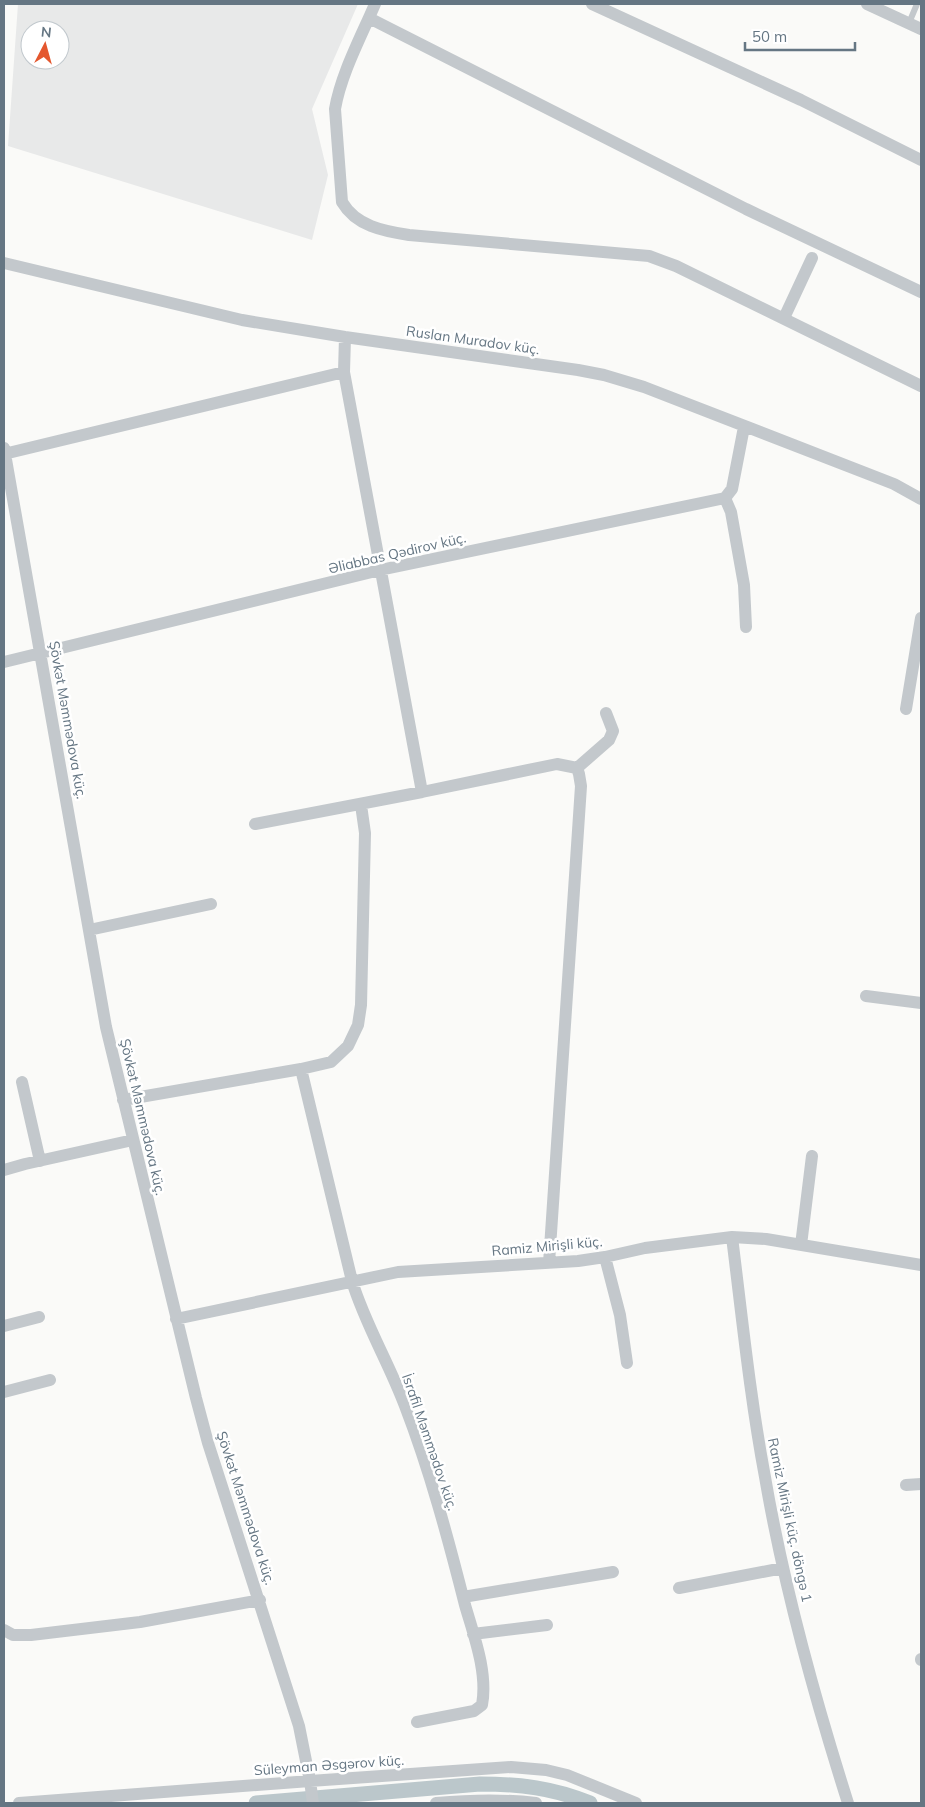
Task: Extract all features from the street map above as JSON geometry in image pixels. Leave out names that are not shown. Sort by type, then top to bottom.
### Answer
[{"type":"street","points":[[375,4],[343,80],[337,96],[335,109],[342,202],[347,212],[355,219],[386,230],[409,235],[649,256],[676,266],[921,386]]},
{"type":"street","points":[[592,4],[802,100],[921,160]]},
{"type":"street","points":[[868,4],[921,29]]},
{"type":"street","points":[[369,18],[746,209],[921,292]]},
{"type":"street","points":[[784,318],[812,258]]},
{"type":"street","name":"Ruslan Muradov küç.","points":[[4,263],[242,320],[345,337],[596,373],[644,387],[894,484],[921,499]]},
{"type":"street","points":[[345,337],[344,372],[422,792]]},
{"type":"street","points":[[4,452],[344,372]]},
{"type":"street","points":[[744,427],[732,489],[725,498],[731,512],[744,585],[746,627]]},
{"type":"street","name":"Şövkət Məmmədova küç.","points":[[4,452],[106,1027],[176,1319],[208,1443],[299,1726],[310,1781],[312,1803]]},
{"type":"street","name":"Əliabbas Qədirov küç.","points":[[4,662],[380,570],[725,498]]},
{"type":"street","points":[[906,709],[921,618]]},
{"type":"street","points":[[577,768],[609,740],[612,731],[606,713]]},
{"type":"street","points":[[255,824],[361,805],[557,764],[577,768]]},
{"type":"street","points":[[549,1263],[581,786],[580,774],[577,768]]},
{"type":"street","points":[[123,1100],[301,1070],[331,1062],[348,1046],[358,1025],[361,1005],[365,833],[361,805]]},
{"type":"street","points":[[89,930],[211,904]]},
{"type":"street","points":[[866,996],[921,1003]]},
{"type":"street","name":"İsrafil Məmmədov küç.","points":[[301,1070],[357,1300],[408,1414],[427,1468],[481,1668],[484,1694],[482,1705],[474,1711],[417,1722]]},
{"type":"street","points":[[22,1082],[40,1161]]},
{"type":"street","points":[[4,1170],[133,1140]]},
{"type":"street","points":[[801,1245],[812,1156]]},
{"type":"street","name":"Ramiz Mirişli küç.","points":[[176,1319],[398,1272],[549,1263],[605,1257],[645,1248],[732,1237],[766,1239],[921,1265]]},
{"type":"street","name":"Ramiz Mirişli küç. döngə 1","points":[[732,1237],[754,1416],[783,1568],[828,1739],[848,1803]]},
{"type":"street","points":[[605,1257],[620,1315],[626,1363]]},
{"type":"street","points":[[4,1326],[39,1317]]},
{"type":"street","points":[[4,1392],[50,1380]]},
{"type":"street","points":[[906,1485],[921,1484]]},
{"type":"street","points":[[679,1588],[783,1568]]},
{"type":"street","points":[[463,1597],[613,1572]]},
{"type":"street","points":[[4,1630],[13,1635],[41,1634],[140,1622],[260,1600]]},
{"type":"street","points":[[473,1634],[547,1625]]},
{"type":"street","name":"Süleyman Əsgərov küç.","points":[[19,1803],[511,1768],[537,1769],[567,1775],[636,1803]]},
{"type":"street","points":[[436,1803],[478,1799],[536,1803]]},
{"type":"lane","points":[[908,23],[917,4]]},
{"type":"shaded area","points":[[18,4],[358,4],[312,109],[328,175],[312,240],[8,146]]},
{"type":"waterway","points":[[256,1803],[480,1784],[509,1785],[549,1790],[590,1803]]}]
